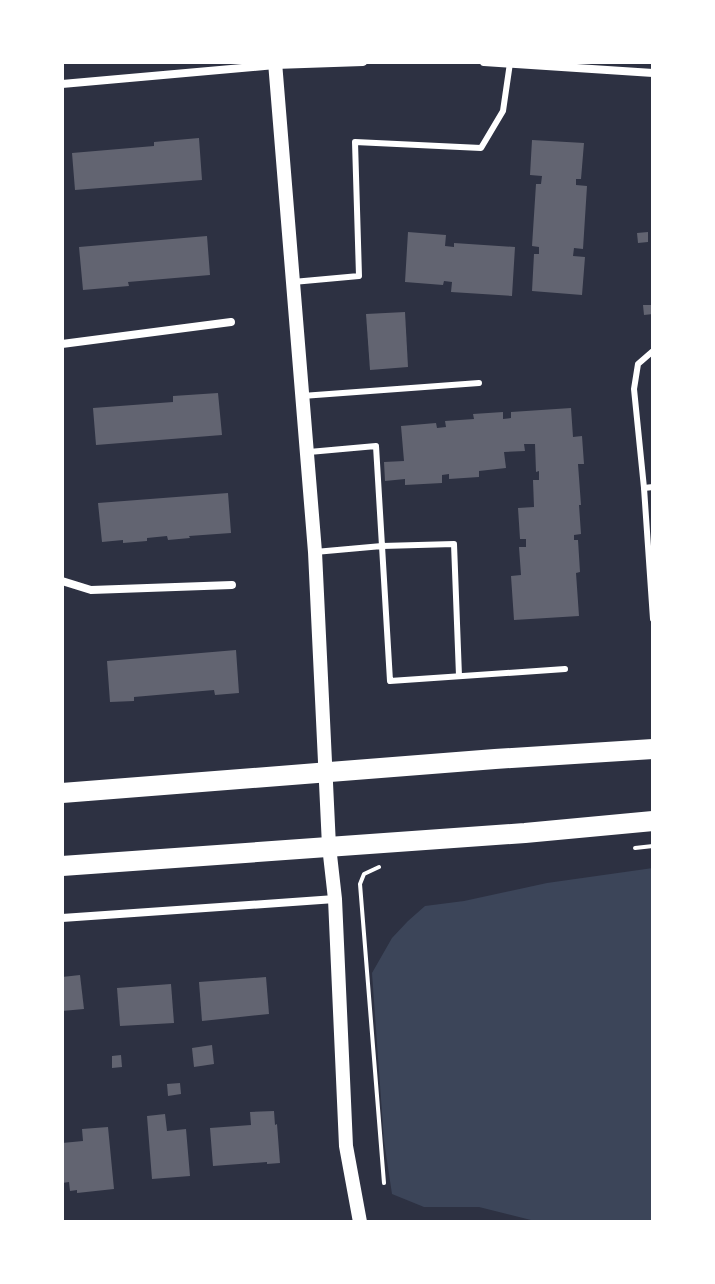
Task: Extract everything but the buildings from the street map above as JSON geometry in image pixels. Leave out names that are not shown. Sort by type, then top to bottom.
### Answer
[{"type":"main road","points":[[62,793],[653,749]]},
{"type":"main road","points":[[62,866],[653,821]]},
{"type":"street","points":[[62,84],[275,64],[363,62]]},
{"type":"street","points":[[484,62],[539,63],[653,73]]},
{"type":"street","points":[[275,64],[315,552],[346,1146],[360,1222]]},
{"type":"street","points":[[62,344],[231,322]]},
{"type":"street","points":[[62,568],[62,581],[91,590],[232,585]]},
{"type":"street","points":[[62,918],[335,899]]},
{"type":"lane","points":[[293,282],[359,276],[355,142],[481,148],[503,111],[510,63]]},
{"type":"lane","points":[[653,351],[638,364],[634,389],[653,619]]},
{"type":"lane","points":[[302,396],[479,383]]},
{"type":"lane","points":[[307,452],[376,446],[390,681],[565,669]]},
{"type":"lane","points":[[644,488],[653,487]]},
{"type":"lane","points":[[315,552],[454,544],[459,676]]},
{"type":"path","points":[[622,849],[653,846]]},
{"type":"path","points":[[384,1183],[360,884],[364,874],[377,867],[393,866]]},
{"type":"shaded area","points":[[653,868],[653,1222],[531,1220],[479,1207],[424,1207],[392,1194],[384,1141],[372,973],[392,938],[425,906],[547,883]]}]
